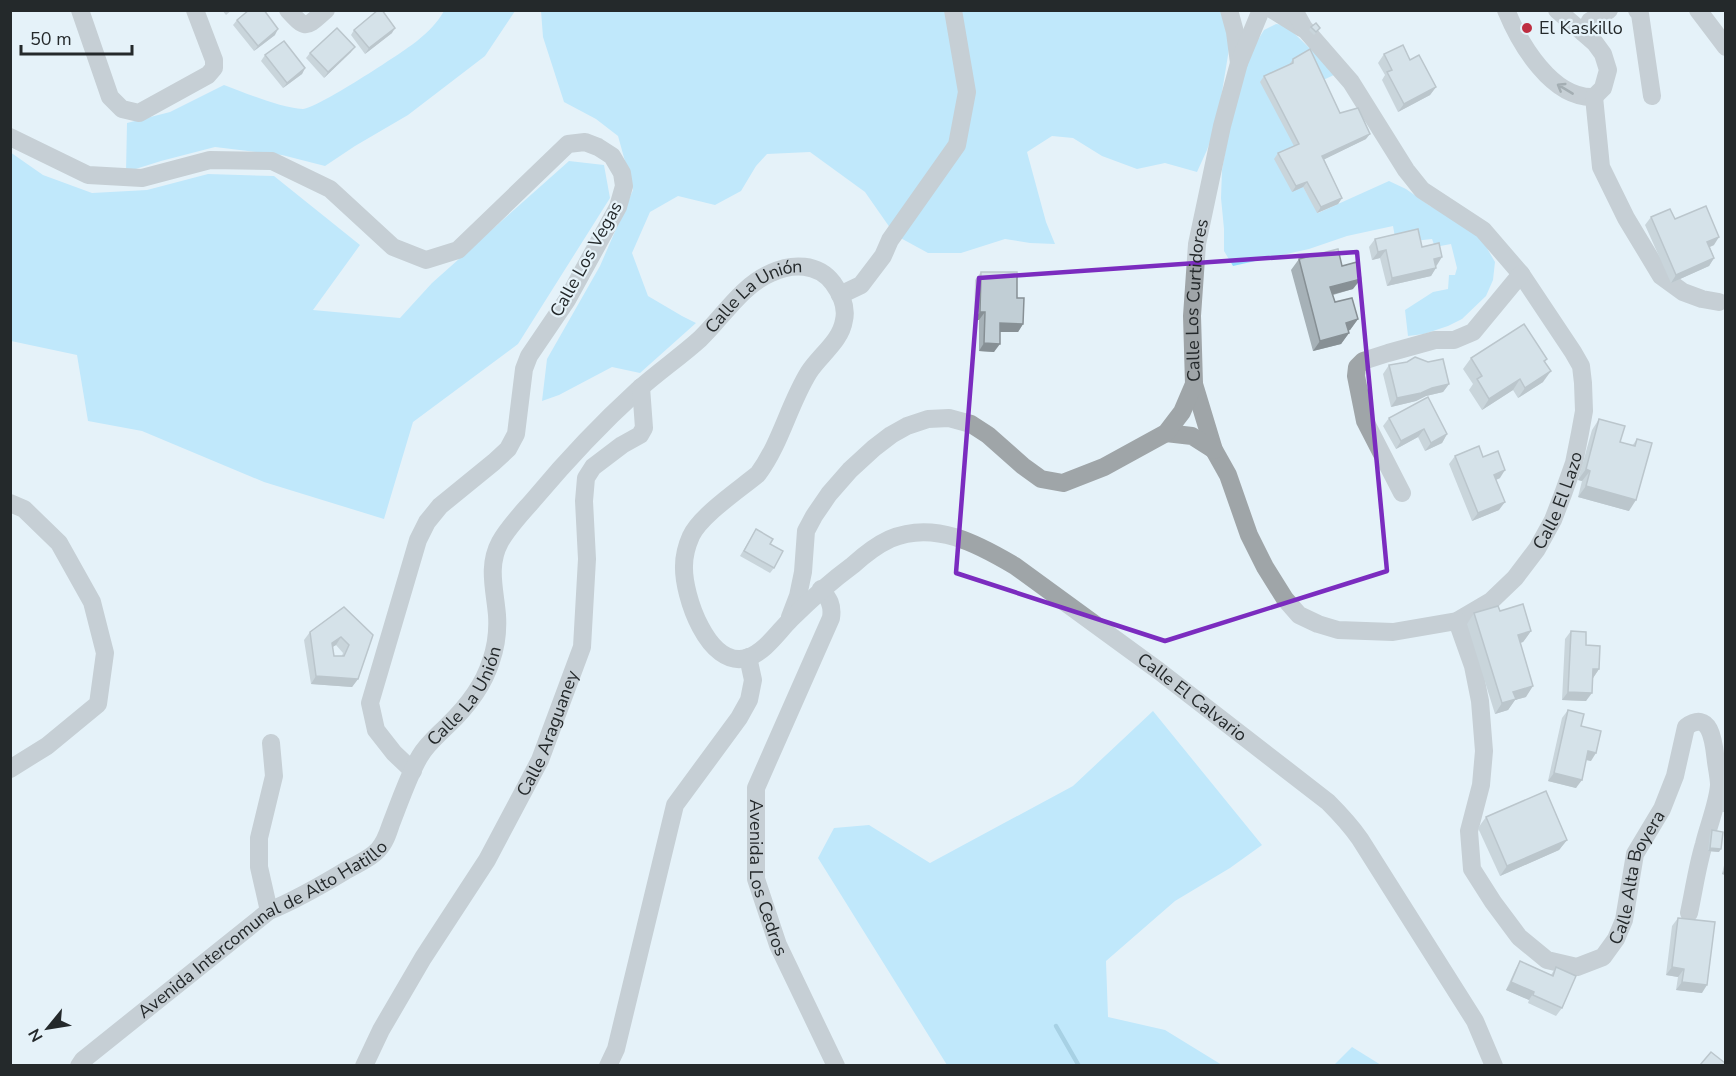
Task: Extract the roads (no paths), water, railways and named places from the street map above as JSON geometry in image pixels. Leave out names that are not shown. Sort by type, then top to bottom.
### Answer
[{"type":"street","points":[[80,10],[110,97],[122,109],[139,113],[208,75],[214,68],[214,60],[195,10]]},
{"type":"street","points":[[288,10],[300,24],[305,25],[326,10]]},
{"type":"street","points":[[788,622],[765,646],[748,657],[730,657],[722,653],[702,630],[687,591],[684,574],[685,556],[690,538],[700,522],[758,474],[770,456],[797,392],[815,363],[843,327],[845,306],[840,295],[861,285],[957,145],[967,92],[953,10]]},
{"type":"street","name":"Calle Los Curtidores","points":[[1228,10],[1235,32],[1239,63]]},
{"type":"street","name":"Calle Los Curtidores","points":[[788,622],[796,603],[803,572],[806,531],[814,516],[850,470],[874,448],[906,426],[928,419],[949,418],[971,424],[988,435],[1041,479],[1063,483],[1104,467],[1166,433],[1182,412],[1194,384],[1192,316],[1197,244],[1222,126],[1239,63],[1261,10]]},
{"type":"street","name":"Calle El Lazo","points":[[1273,10],[1304,28]]},
{"type":"street","name":"Calle El Lazo","points":[[1194,384],[1214,450],[1228,475],[1249,535],[1285,599],[1299,615],[1338,630],[1393,632],[1457,621],[1491,601],[1515,578],[1537,549],[1553,520],[1574,463],[1584,411],[1581,366],[1574,352],[1521,274],[1483,230],[1422,190],[1406,170],[1351,82],[1304,28],[1294,10]]},
{"type":"street","points":[[1506,10],[1515,31],[1533,59],[1552,80],[1569,93],[1585,98],[1594,97],[1603,88],[1608,70],[1603,54],[1595,43],[1557,10]]},
{"type":"street","points":[[1584,33],[1590,21],[1609,10]]},
{"type":"street","points":[[1637,10],[1640,14],[1652,96]]},
{"type":"street","points":[[1698,10],[1725,47]]},
{"type":"street","points":[[1594,97],[1601,166],[1626,218],[1662,276],[1683,292],[1719,302]]},
{"type":"street","name":"Calle Los Vegas","points":[[10,137],[88,175],[142,178],[210,160],[272,161],[330,189],[393,247],[426,261],[458,250],[568,144],[585,142],[612,156],[622,172],[624,186],[618,207],[567,300],[529,356],[524,369],[516,434],[508,449],[440,506],[427,522],[418,540],[370,703],[376,730],[394,753],[413,771]]},
{"type":"street","name":"Calle La Unión","points":[[413,771],[420,756],[433,739],[471,701],[481,685],[496,642],[497,618],[492,572],[494,558],[508,530],[551,478],[641,387],[700,339],[743,292],[769,273],[793,266],[805,266],[825,275],[840,295]]},
{"type":"street","points":[[1402,493],[1365,421],[1356,376],[1357,367],[1363,361],[1388,353],[1435,340],[1454,340],[1473,332],[1521,274]]},
{"type":"street","name":"Calle Araguaney","points":[[364,1065],[381,1030],[423,958],[487,860],[540,760],[582,647],[587,559],[584,501],[586,478],[593,467],[622,445],[640,435],[644,428],[641,387]]},
{"type":"street","points":[[1166,433],[1192,436],[1214,450]]},
{"type":"street","points":[[10,503],[24,508],[59,543],[92,602],[105,653],[98,704],[47,746],[10,769]]},
{"type":"street","name":"Calle El Calvario","points":[[788,622],[821,589],[871,550],[900,535],[915,533],[952,536],[966,540],[1015,566],[1159,671],[1340,813],[1350,824],[1474,1021],[1494,1065]]},
{"type":"street","points":[[803,572],[813,587],[821,589]]},
{"type":"street","name":"Avenida Los Cedros","points":[[821,589],[833,609],[831,618],[768,778],[756,788],[756,879],[778,945],[836,1065]]},
{"type":"street","name":"Calle Alta Boyera","points":[[1457,621],[1473,666],[1480,701],[1484,751],[1481,785],[1469,831],[1472,868],[1519,937],[1547,960],[1577,967],[1603,957],[1616,939],[1624,920],[1635,854],[1662,809],[1671,787],[1686,728],[1698,722],[1710,730],[1714,743],[1719,786],[1689,913]]},
{"type":"street","points":[[608,1065],[616,1049],[675,805],[739,718],[749,700],[753,680],[748,657]]},
{"type":"street","points":[[269,911],[260,867],[259,838],[274,776],[271,743]]},
{"type":"street","name":"Avenida Intercomunal de Alto Hatillo","points":[[79,1065],[269,911],[323,885],[363,862],[380,849],[413,771]]},
{"type":"waterway","points":[[1056,1026],[1079,1066]]},
{"type":"place","name":"El Kaskillo","points":[[1527,28]]}]
